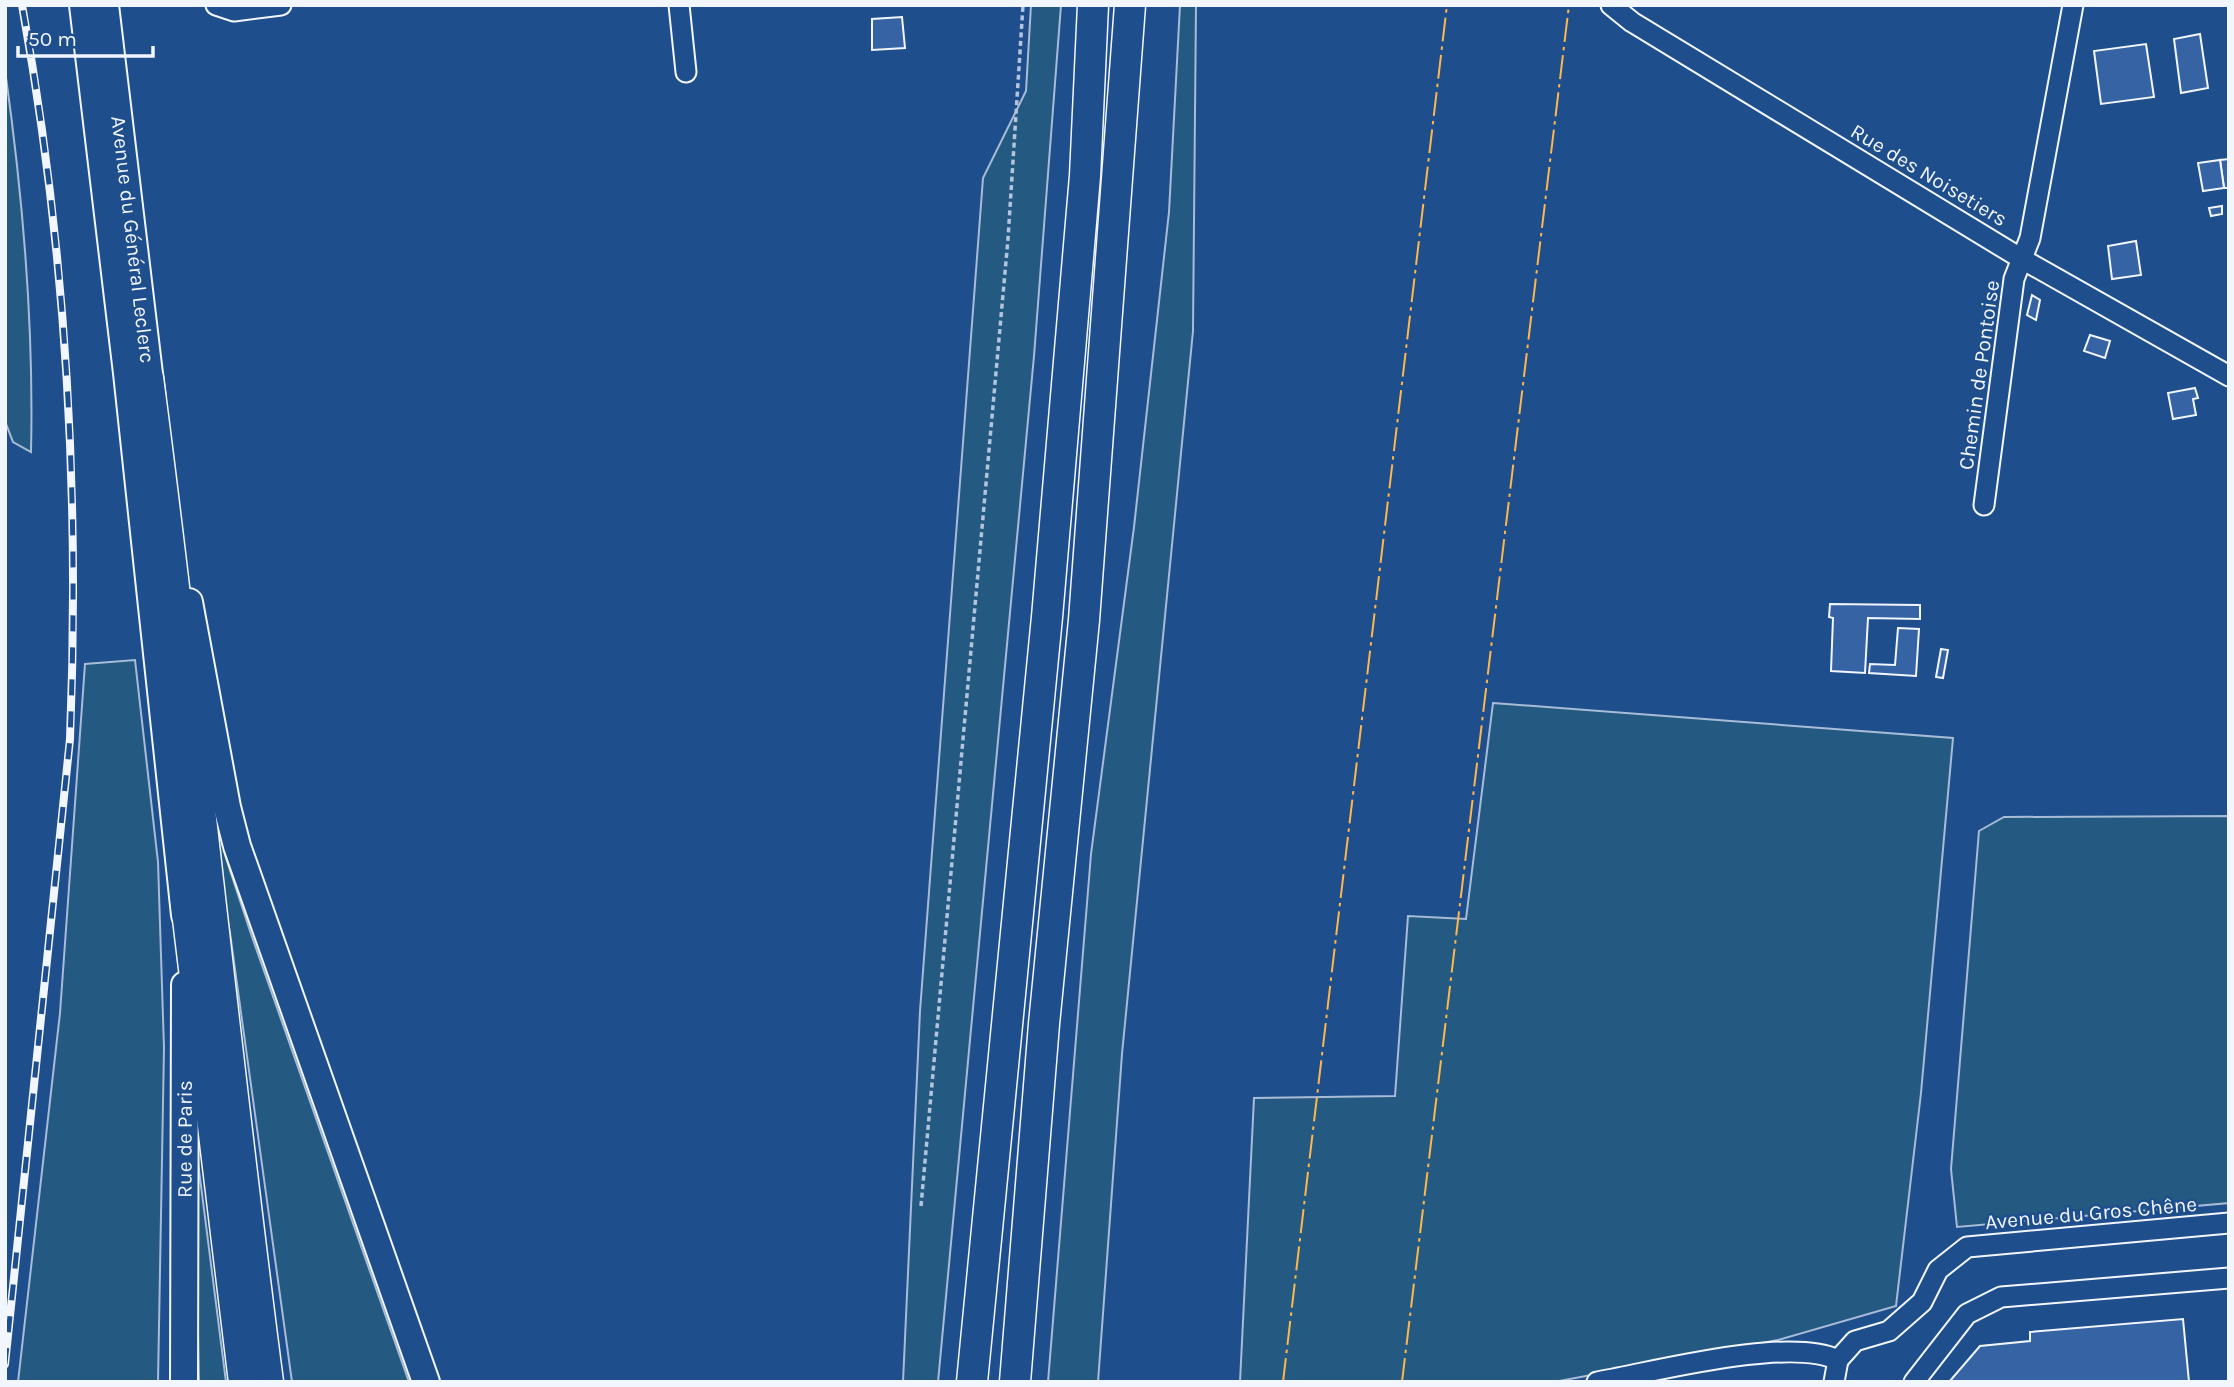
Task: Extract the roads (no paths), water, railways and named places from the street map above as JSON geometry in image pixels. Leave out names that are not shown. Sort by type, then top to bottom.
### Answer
[{"type":"highway","points":[[972,1382],[1049,589],[1085,176],[1093,5]]},
{"type":"highway","points":[[1015,1382],[1044,1024],[1084,620],[1130,5]]},
{"type":"highway","points":[[148,378],[176,587],[207,885],[268,1382]]},
{"type":"highway","points":[[185,894],[244,1382]]},
{"type":"main road","name":"Avenue du Général Leclerc","points":[[83,5],[185,894]]},
{"type":"main road","name":"Avenue du Général Leclerc","points":[[105,5],[148,378],[213,739],[237,846],[426,1382]]},
{"type":"main road","name":"Rue de Paris","points":[[184,1382],[185,894]]},
{"type":"street","points":[[216,5],[234,11],[281,5]]},
{"type":"street","points":[[679,5],[686,72]]},
{"type":"street","name":"Rue des Noisetiers","points":[[1611,5],[1632,22],[2022,259],[2229,376]]},
{"type":"street","name":"Chemin de Pontoise","points":[[1984,505],[2014,279],[2030,238],[2073,5]]},
{"type":"street","name":"Avenue du Gros Chêne","points":[[1838,1360],[1855,1341],[1889,1331],[1897,1324],[1922,1302],[1938,1270],[1967,1247],[2229,1223]]},
{"type":"street","points":[[1914,1382],[1967,1314],[2001,1297],[2229,1278]]},
{"type":"street","points":[[1597,1382],[1782,1350],[1828,1355],[1838,1360],[1834,1382]]},
{"type":"railway","points":[[5,1364],[70,739],[73,647],[71,462],[59,279],[37,96],[22,5]]}]
